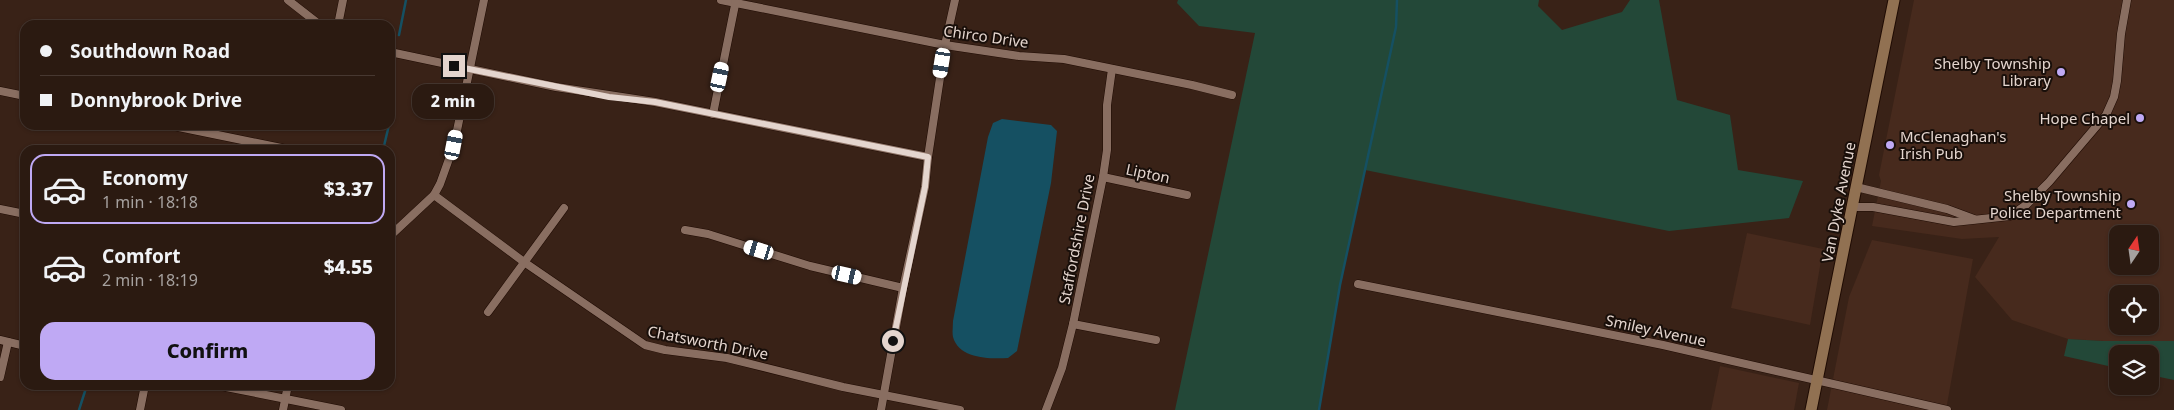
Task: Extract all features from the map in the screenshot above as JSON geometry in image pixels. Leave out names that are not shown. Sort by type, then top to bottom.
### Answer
[{"type":"main road","name":"Van Dyke Avenue","points":[[1811,410],[1894,0]]},
{"type":"street","points":[[288,0],[314,20]]},
{"type":"street","points":[[339,20],[343,0]]},
{"type":"street","points":[[395,231],[434,195],[450,159],[484,0]]},
{"type":"street","name":"Chirco Drive","points":[[721,0],[946,44],[1019,56],[1064,59],[1232,95]]},
{"type":"street","points":[[881,410],[903,288],[925,187],[946,44],[955,0]]},
{"type":"street","points":[[1852,207],[1873,207],[1954,222],[2010,216],[2026,205],[2049,182],[2106,115],[2114,97],[2117,81],[2121,34],[2127,0]]},
{"type":"street","points":[[713,114],[736,2]]},
{"type":"street","points":[[395,53],[565,88],[655,102],[928,157]]},
{"type":"street","name":"Staffordshire Drive","points":[[1046,410],[1062,368],[1073,324],[1103,177],[1107,150],[1107,105],[1112,69]]},
{"type":"street","points":[[0,91],[20,95]]},
{"type":"street","points":[[191,130],[255,145]]},
{"type":"street","name":"Lipton","points":[[1103,177],[1187,195]]},
{"type":"street","points":[[1856,187],[1947,209],[1976,220]]},
{"type":"street","name":"Chatsworth Drive","points":[[434,195],[524,262],[644,345],[665,350],[727,358],[843,387],[883,393],[960,410]]},
{"type":"street","points":[[488,312],[564,208]]},
{"type":"street","points":[[0,209],[20,213]]},
{"type":"street","points":[[686,230],[708,234],[810,266],[903,288]]},
{"type":"street","name":"Smiley Avenue","points":[[1358,284],[1662,345],[1947,410]]},
{"type":"street","points":[[1073,324],[1156,340]]},
{"type":"street","points":[[0,377],[4,341],[20,345]]},
{"type":"street","points":[[140,410],[144,390]]},
{"type":"street","points":[[239,390],[341,410]]},
{"type":"street","points":[[283,410],[287,390]]},
{"type":"shaded area","points":[[1914,0],[2174,0],[2174,341],[2068,339],[2012,320],[1975,277],[1999,237],[1962,239],[1872,226],[1881,181],[1879,175]]},
{"type":"shaded area","points":[[1747,233],[1823,249],[1810,325],[1731,308]]},
{"type":"shaded area","points":[[1872,240],[1973,259],[1946,410],[1827,410],[1849,297]]},
{"type":"shaded area","points":[[1720,366],[1799,383],[1794,410],[1711,410]]},
{"type":"green space","points":[[1178,0],[1539,0],[1538,6],[1562,30],[1622,12],[1630,0],[1659,0],[1677,100],[1730,115],[1738,170],[1803,181],[1789,218],[1669,231],[1365,170],[1340,285],[1319,410],[1175,410],[1255,33],[1199,26],[1177,3]]},
{"type":"green space","points":[[2068,339],[2174,341],[2174,380],[2159,377],[2159,345],[2109,345],[2109,366],[2064,356]]},
{"type":"water","points":[[1002,119],[1051,125],[1057,131],[1051,183],[1017,351],[1008,358],[984,358],[968,354],[956,344],[953,337],[953,321],[988,137],[993,123]]},
{"type":"waterway","points":[[399,35],[406,0]]},
{"type":"waterway","points":[[1319,410],[1340,285],[1396,27],[1397,0]]},
{"type":"waterway","points":[[384,145],[388,130]]},
{"type":"waterway","points":[[79,410],[85,390]]},
{"type":"place","name":"Shelby Township Library","points":[[2061,72]]},
{"type":"place","name":"Hope Chapel","points":[[2140,118]]},
{"type":"place","name":"McClenaghan's Irish Pub","points":[[1890,145]]},
{"type":"place","name":"Shelby Township Police Department","points":[[2131,204]]},
{"type":"route","points":[[454,66],[609,97],[655,102],[928,157],[925,187],[893,341]]}]
